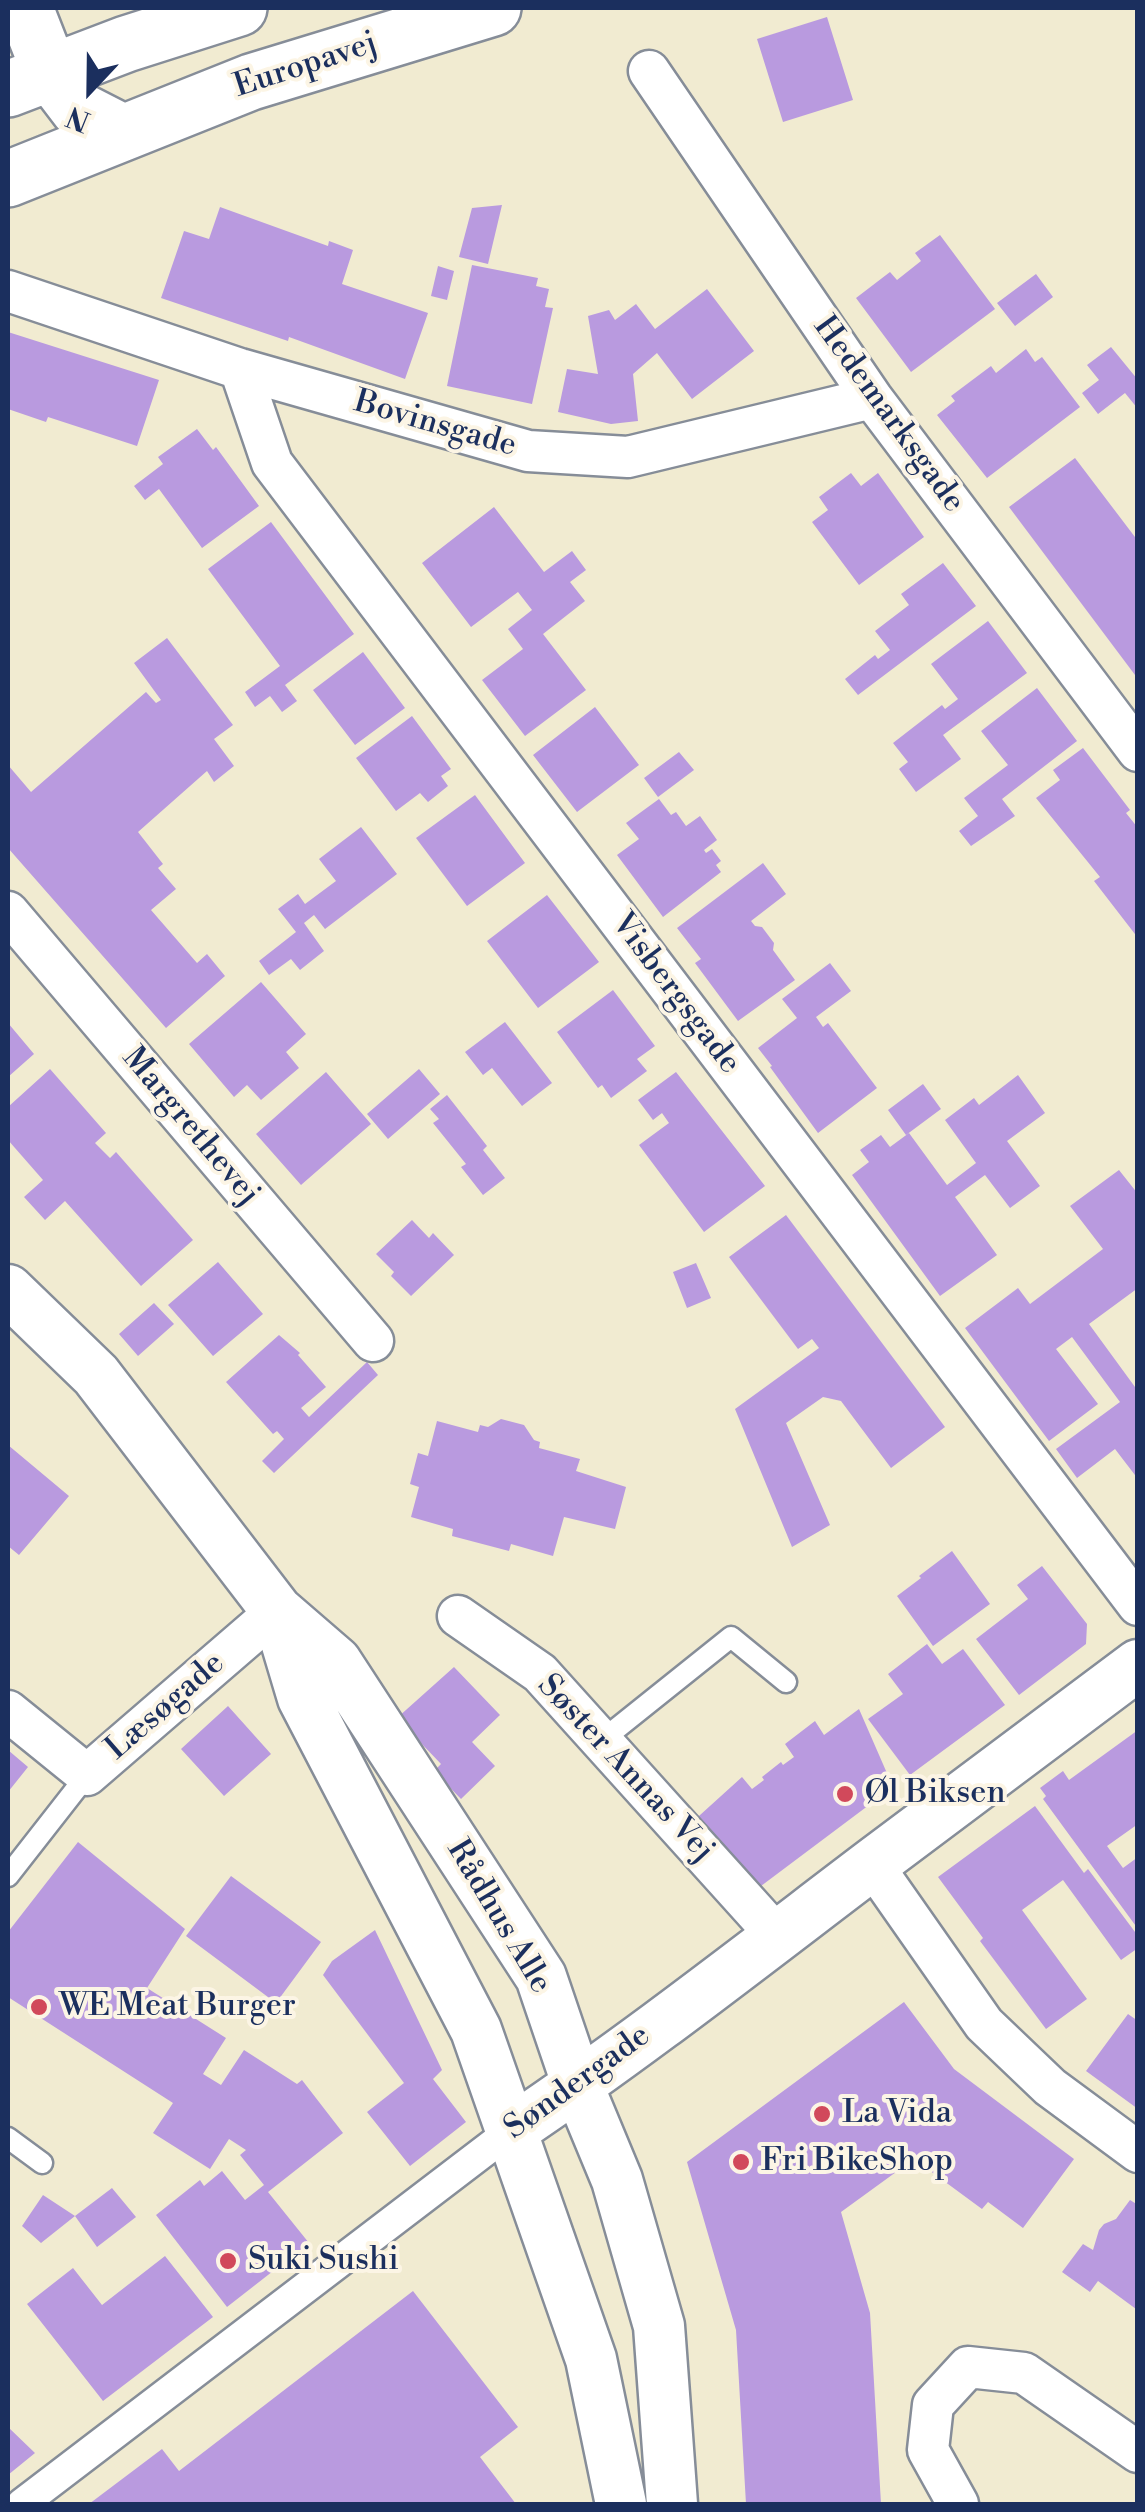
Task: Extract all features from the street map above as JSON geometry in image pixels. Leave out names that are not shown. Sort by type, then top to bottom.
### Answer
[{"type":"main road","points":[[25,8],[29,80]]},
{"type":"main road","points":[[29,80],[118,26],[239,8]]},
{"type":"main road","name":"Europavej","points":[[8,179],[251,82],[493,8]]},
{"type":"main road","points":[[29,80],[122,132],[133,89],[118,26]]},
{"type":"street","name":"Hedemarksgade","points":[[649,72],[872,398],[1138,752]]},
{"type":"street","name":"Bovinsgade","points":[[8,291],[240,369],[528,452],[628,458],[872,398]]},
{"type":"street","name":"Visbergsgade","points":[[240,369],[272,463],[1138,1605]]},
{"type":"street","name":"Margrethevej","points":[[8,912],[373,1341]]},
{"type":"street","name":"Rådhus Alle","points":[[8,1290],[96,1375],[277,1611],[336,1662],[542,1977],[578,2086],[617,2180],[659,2326],[672,2504]]},
{"type":"street","name":"Rådhus Alle","points":[[277,1611],[303,1698],[476,2030],[591,2359],[621,2504]]},
{"type":"street","name":"Læsøgade","points":[[8,1711],[87,1775],[277,1611]]},
{"type":"street","name":"Søster Annas Vej","points":[[458,1616],[540,1674],[779,1938]]},
{"type":"street","name":"Søndergade","points":[[22,2504],[512,2130],[779,1938],[1138,1665]]},
{"type":"street","points":[[872,1864],[984,2024],[1050,2087],[1138,2152]]},
{"type":"street","points":[[958,2504],[928,2450],[932,2405],[968,2367],[1024,2373],[1138,2452]]},
{"type":"lane","points":[[602,1741],[731,1637],[786,1682]]},
{"type":"lane","points":[[8,1876],[87,1775]]},
{"type":"lane","points":[[8,2138],[42,2163]]},
{"type":"building","points":[[827,17],[853,100],[783,122],[757,39]]},
{"type":"building","points":[[502,205],[488,264],[459,257],[472,208]]},
{"type":"building","points":[[220,207],[328,246],[329,241],[353,250],[342,284],[428,313],[405,379],[289,337],[288,341],[161,298],[184,231],[209,239]]},
{"type":"building","points":[[940,235],[995,309],[911,372],[856,298],[890,272],[897,280],[921,261],[915,253]]},
{"type":"building","points":[[472,265],[538,278],[536,286],[549,289],[545,307],[553,308],[532,404],[447,386]]},
{"type":"building","points":[[438,266],[454,271],[447,300],[431,296]]},
{"type":"building","points":[[1036,274],[1053,297],[1015,326],[997,303]]},
{"type":"building","points":[[707,289],[754,351],[692,399],[657,353],[633,374],[638,421],[611,424],[558,412],[567,369],[598,374],[588,316],[609,310],[615,320],[636,304],[655,329]]},
{"type":"building","points":[[8,332],[159,380],[137,446],[48,417],[46,422],[8,409]]},
{"type":"building","points":[[1111,347],[1138,380],[1138,409],[1125,393],[1098,414],[1082,393],[1099,380],[1087,365]]},
{"type":"building","points":[[1026,349],[1035,362],[1042,357],[1080,407],[987,478],[937,415],[955,401],[951,396],[991,366],[996,373]]},
{"type":"building","points":[[197,429],[213,450],[216,447],[259,506],[202,548],[159,489],[145,500],[134,486],[163,464],[158,457]]},
{"type":"building","points":[[1075,458],[1138,541],[1138,679],[1009,507]]},
{"type":"building","points":[[851,473],[861,486],[878,473],[924,537],[859,585],[812,522],[828,510],[819,497]]},
{"type":"building","points":[[494,507],[544,572],[572,551],[586,570],[570,582],[585,601],[543,634],[586,690],[525,736],[482,680],[523,649],[508,629],[532,610],[518,592],[471,627],[422,563]]},
{"type":"building","points":[[271,522],[354,634],[285,685],[297,701],[282,712],[270,696],[255,707],[245,692],[280,666],[208,569]]},
{"type":"building","points":[[943,563],[976,606],[858,695],[845,679],[875,655],[878,659],[890,650],[875,631],[909,605],[901,594]]},
{"type":"building","points":[[988,621],[1027,673],[943,735],[961,759],[916,792],[899,769],[908,762],[893,743],[942,705],[945,709],[958,699],[931,664]]},
{"type":"building","points":[[167,638],[233,725],[214,739],[234,766],[214,782],[207,771],[138,832],[163,864],[158,868],[176,889],[151,910],[197,963],[207,954],[225,976],[166,1028],[8,848],[8,765],[31,792],[146,692],[156,703],[161,700],[134,663]]},
{"type":"building","points":[[363,652],[405,708],[355,745],[313,690]]},
{"type":"building","points":[[1037,688],[1077,741],[1002,799],[1015,816],[971,846],[959,831],[978,816],[964,798],[1008,765],[981,731]]},
{"type":"building","points":[[595,707],[639,765],[577,812],[533,755]]},
{"type":"building","points":[[412,716],[451,769],[441,776],[448,786],[428,802],[420,793],[396,811],[356,758]]},
{"type":"building","points":[[1083,748],[1130,810],[1126,813],[1138,828],[1138,938],[1094,881],[1100,877],[1036,798],[1060,780],[1053,770]]},
{"type":"building","points":[[679,752],[694,770],[658,797],[644,778]]},
{"type":"building","points":[[475,795],[525,863],[467,906],[416,838]]},
{"type":"building","points":[[659,799],[686,826],[700,816],[717,840],[704,850],[706,853],[712,849],[721,861],[716,865],[721,872],[663,917],[617,855],[639,839],[626,823]]},
{"type":"building","points":[[361,827],[397,874],[325,929],[314,915],[304,923],[324,951],[300,970],[291,959],[269,975],[259,961],[296,932],[278,909],[298,894],[305,904],[336,881],[319,859]]},
{"type":"building","points":[[763,863],[786,894],[751,921],[762,927],[774,943],[773,950],[795,980],[738,1021],[695,963],[701,959],[677,928]]},
{"type":"building","points":[[547,895],[599,962],[538,1008],[487,941]]},
{"type":"building","points":[[830,963],[851,991],[816,1017],[823,1027],[828,1023],[877,1088],[818,1133],[758,1048],[797,1018],[782,999]]},
{"type":"building","points":[[261,982],[306,1034],[286,1052],[299,1068],[261,1100],[247,1085],[234,1097],[189,1044]]},
{"type":"building","points":[[613,990],[655,1046],[637,1059],[647,1071],[611,1098],[602,1085],[598,1088],[557,1032]]},
{"type":"building","points":[[505,1022],[552,1083],[522,1106],[492,1068],[483,1075],[465,1052]]},
{"type":"building","points":[[8,1023],[34,1054],[8,1077]]},
{"type":"building","points":[[50,1069],[106,1133],[95,1143],[110,1158],[116,1152],[193,1240],[141,1286],[65,1201],[45,1220],[24,1197],[43,1180],[8,1140],[8,1107]]},
{"type":"building","points":[[419,1069],[440,1094],[388,1139],[367,1114]]},
{"type":"building","points":[[326,1072],[371,1124],[301,1185],[256,1134]]},
{"type":"building","points":[[676,1072],[765,1186],[704,1232],[639,1145],[669,1123],[662,1113],[653,1120],[638,1100]]},
{"type":"building","points":[[1018,1075],[1045,1113],[1007,1141],[1040,1186],[1010,1208],[985,1175],[955,1197],[997,1255],[940,1296],[852,1175],[869,1162],[860,1150],[881,1135],[890,1147],[909,1133],[947,1185],[976,1163],[945,1120],[974,1098],[979,1105]]},
{"type":"building","points":[[923,1084],[941,1109],[906,1135],[888,1110]]},
{"type":"building","points":[[447,1095],[487,1146],[483,1150],[505,1178],[483,1195],[461,1167],[466,1164],[433,1123],[439,1119],[430,1109]]},
{"type":"building","points":[[1119,1170],[1138,1194],[1138,1288],[1089,1324],[1135,1387],[1138,1385],[1138,1479],[1115,1449],[1077,1478],[1056,1449],[1120,1402],[1072,1337],[1056,1349],[1098,1404],[1049,1441],[965,1328],[1018,1288],[1030,1304],[1103,1249],[1070,1206]]},
{"type":"building","points":[[786,1215],[945,1427],[891,1468],[841,1401],[823,1397],[786,1423],[830,1525],[792,1547],[735,1409],[819,1348],[812,1339],[798,1349],[729,1257]]},
{"type":"building","points":[[412,1220],[429,1238],[433,1233],[454,1255],[411,1296],[376,1254]]},
{"type":"building","points":[[218,1262],[263,1314],[213,1356],[168,1305]]},
{"type":"building","points":[[696,1263],[711,1298],[687,1308],[673,1272]]},
{"type":"building","points":[[154,1303],[174,1324],[138,1356],[119,1334]]},
{"type":"building","points":[[279,1335],[300,1353],[326,1387],[301,1408],[309,1417],[367,1362],[378,1375],[274,1473],[262,1461],[284,1439],[277,1431],[273,1434],[226,1382]]},
{"type":"building","points":[[501,1419],[524,1425],[540,1442],[539,1448],[580,1459],[576,1471],[626,1487],[615,1529],[564,1517],[553,1556],[511,1544],[509,1551],[452,1536],[453,1529],[411,1517],[419,1487],[410,1484],[418,1453],[428,1456],[437,1421],[478,1432],[480,1425],[488,1427]]},
{"type":"building","points":[[8,1445],[69,1496],[19,1555],[8,1546]]},
{"type":"building","points":[[952,1551],[990,1604],[933,1646],[897,1596]]},
{"type":"building","points":[[1042,1566],[1087,1624],[1086,1644],[1019,1695],[976,1639],[1028,1599],[1017,1585]]},
{"type":"building","points":[[927,1644],[942,1664],[963,1649],[1005,1705],[910,1775],[868,1719],[903,1694],[888,1674]]},
{"type":"building","points":[[454,1667],[500,1715],[472,1742],[495,1766],[461,1799],[434,1771],[441,1764],[397,1718]]},
{"type":"building","points":[[228,1706],[271,1754],[224,1796],[181,1749]]},
{"type":"building","points":[[859,1709],[893,1787],[761,1886],[741,1881],[689,1825],[742,1777],[752,1789],[781,1762],[783,1765],[794,1757],[785,1744],[815,1721],[824,1735]]},
{"type":"building","points":[[1138,1730],[1138,1824],[1107,1846],[1123,1868],[1138,1857],[1138,1929],[1043,1799],[1046,1796],[1040,1788],[1063,1771],[1069,1780]]},
{"type":"building","points":[[8,1750],[28,1767],[8,1792]]},
{"type":"building","points":[[1035,1806],[1084,1873],[1088,1869],[1138,1936],[1138,1948],[1121,1960],[1063,1880],[1022,1910],[1087,1999],[1046,2029],[938,1877]]},
{"type":"building","points":[[78,1842],[185,1929],[147,1988],[226,2038],[203,2074],[221,2085],[244,2050],[297,2084],[302,2080],[343,2133],[268,2192],[309,2243],[227,2307],[156,2215],[200,2180],[204,2186],[222,2171],[245,2200],[264,2185],[240,2155],[246,2150],[229,2139],[210,2169],[153,2133],[173,2103],[8,1997],[8,1932]]},
{"type":"building","points":[[231,1876],[321,1942],[276,2003],[186,1936]]},
{"type":"building","points":[[375,1930],[442,2070],[433,2079],[466,2122],[410,2166],[367,2112],[404,2083],[323,1975],[332,1961]]},
{"type":"building","points":[[904,2002],[954,2069],[1074,2159],[1023,2228],[988,2202],[982,2209],[914,2159],[841,2212],[870,2313],[881,2504],[746,2504],[736,2330],[687,2162]]},
{"type":"building","points":[[1128,2014],[1138,2021],[1138,2109],[1086,2071]]},
{"type":"building","points":[[112,2188],[136,2217],[97,2247],[75,2216]]},
{"type":"building","points":[[43,2195],[75,2216],[41,2243],[22,2226]]},
{"type":"building","points":[[1130,2200],[1138,2205],[1136,2309],[1098,2281],[1090,2292],[1062,2272],[1083,2244],[1093,2250],[1099,2230],[1116,2219]]},
{"type":"building","points":[[165,2256],[213,2317],[103,2401],[27,2304],[73,2268],[102,2305]]},
{"type":"building","points":[[413,2291],[518,2427],[480,2457],[516,2504],[89,2504],[162,2449],[179,2471]]},
{"type":"building","points":[[8,2427],[35,2453],[8,2475]]},
{"type":"place","name":"Øl Biksen","points":[[845,1794]]},
{"type":"place","name":"WE Meat Burger","points":[[39,2007]]},
{"type":"place","name":"La Vida","points":[[822,2114]]},
{"type":"place","name":"Fri BikeShop","points":[[741,2162]]},
{"type":"place","name":"Suki Sushi","points":[[228,2261]]}]
